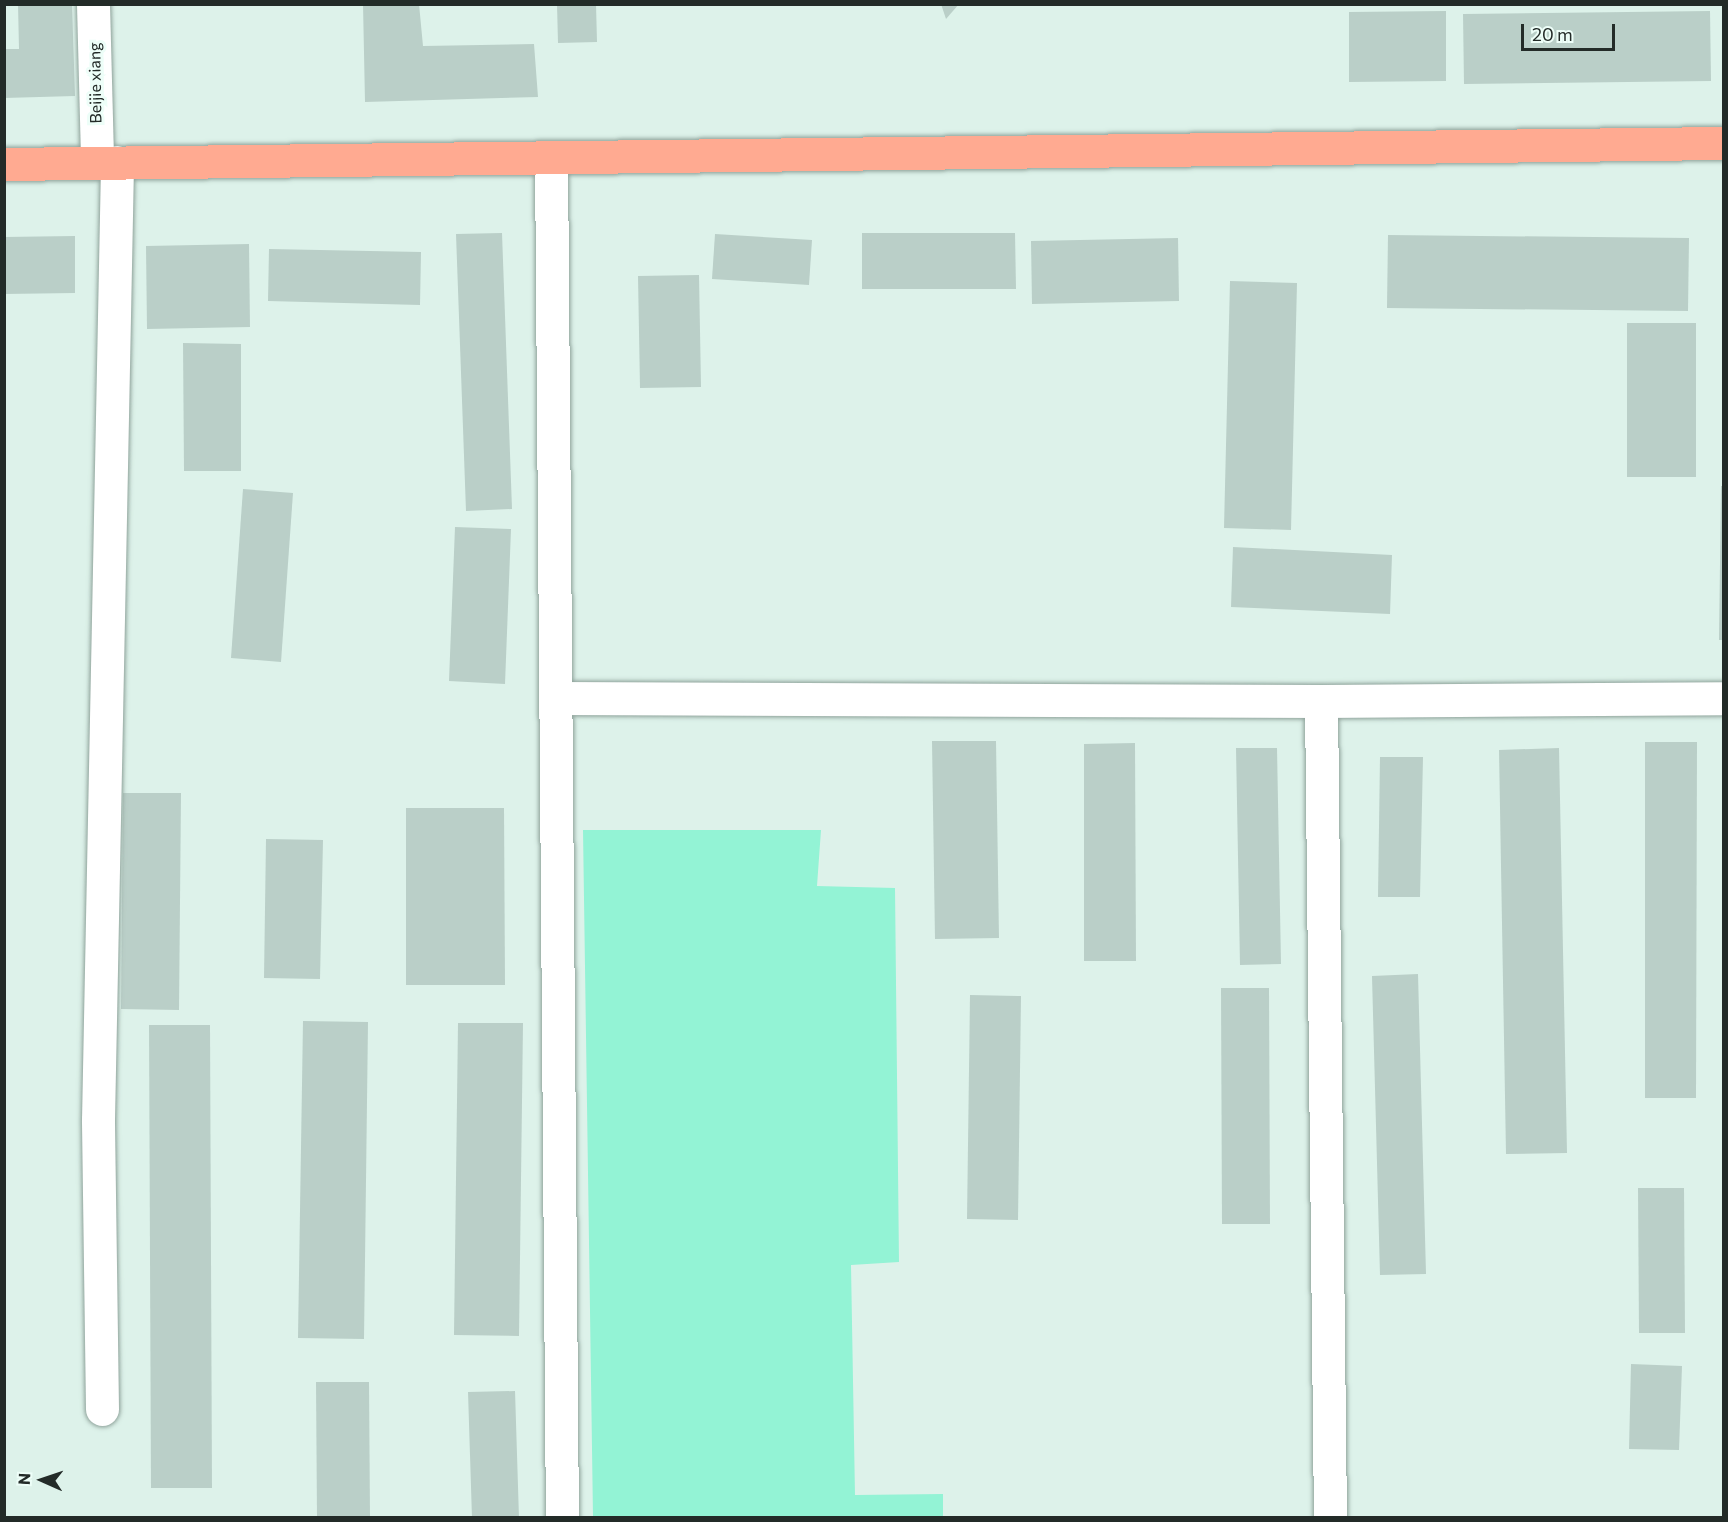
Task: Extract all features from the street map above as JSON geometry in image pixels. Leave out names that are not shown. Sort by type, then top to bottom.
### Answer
[{"type":"highway","points":[[4,164],[1724,142]]},
{"type":"street","name":"Beijie xiang","points":[[93,4],[107,162],[98,1120],[102,1409]]},
{"type":"street","points":[[551,157],[562,1518]]},
{"type":"street","points":[[556,698],[1321,701],[1724,698]]},
{"type":"street","points":[[1321,701],[1330,1518]]},
{"type":"green space","points":[[583,830],[821,830],[817,886],[895,888],[899,1262],[851,1265],[855,1495],[943,1494],[943,1517],[593,1517]]},
{"type":"building","points":[[18,4],[72,4],[75,96],[4,98],[4,49],[19,49]]},
{"type":"building","points":[[363,4],[419,4],[423,46],[534,44],[538,97],[365,102]]},
{"type":"building","points":[[557,4],[596,4],[597,42],[558,43]]},
{"type":"building","points":[[941,4],[959,4],[946,19]]},
{"type":"building","points":[[1446,11],[1446,81],[1349,82],[1349,12]]},
{"type":"building","points":[[1710,11],[1711,81],[1464,84],[1463,14]]},
{"type":"building","points":[[502,233],[512,509],[466,511],[456,234]]},
{"type":"building","points":[[862,233],[1015,233],[1016,289],[862,289]]},
{"type":"building","points":[[715,234],[812,240],[809,285],[712,279]]},
{"type":"building","points":[[1388,235],[1689,238],[1688,311],[1387,308]]},
{"type":"building","points":[[75,236],[75,293],[4,294],[4,237]]},
{"type":"building","points":[[1178,238],[1179,301],[1032,304],[1031,241]]},
{"type":"building","points":[[249,244],[250,327],[147,329],[146,246]]},
{"type":"building","points":[[269,249],[421,252],[420,305],[268,301]]},
{"type":"building","points":[[699,275],[701,387],[640,388],[638,276]]},
{"type":"building","points":[[1230,281],[1297,283],[1291,530],[1224,528]]},
{"type":"building","points":[[1627,323],[1696,323],[1696,477],[1627,477]]},
{"type":"building","points":[[183,343],[241,344],[241,471],[184,471]]},
{"type":"building","points":[[1721,486],[1724,486],[1724,640],[1719,640]]},
{"type":"building","points":[[243,489],[293,493],[281,662],[231,658]]},
{"type":"building","points":[[455,527],[511,529],[505,684],[449,681]]},
{"type":"building","points":[[1233,547],[1392,555],[1390,614],[1231,607]]},
{"type":"building","points":[[932,741],[996,741],[999,938],[935,939]]},
{"type":"building","points":[[1645,742],[1697,742],[1696,1098],[1645,1098]]},
{"type":"building","points":[[1135,743],[1136,961],[1084,961],[1084,744]]},
{"type":"building","points":[[1236,748],[1277,748],[1281,964],[1240,965]]},
{"type":"building","points":[[1559,748],[1567,1153],[1506,1154],[1499,750]]},
{"type":"building","points":[[1380,757],[1423,757],[1420,897],[1378,897]]},
{"type":"building","points":[[123,793],[181,793],[179,1010],[121,1009]]},
{"type":"building","points":[[406,808],[504,808],[505,985],[406,985]]},
{"type":"building","points":[[266,839],[323,840],[320,979],[264,978]]},
{"type":"building","points":[[1418,974],[1426,1274],[1380,1275],[1372,976]]},
{"type":"building","points":[[1221,988],[1269,988],[1270,1224],[1222,1224]]},
{"type":"building","points":[[970,995],[1021,996],[1018,1220],[967,1219]]},
{"type":"building","points":[[303,1021],[368,1022],[364,1339],[298,1338]]},
{"type":"building","points":[[458,1023],[523,1023],[519,1336],[454,1335]]},
{"type":"building","points":[[149,1025],[210,1025],[212,1488],[151,1488]]},
{"type":"building","points":[[1638,1188],[1684,1188],[1685,1333],[1639,1333]]},
{"type":"building","points":[[1631,1364],[1682,1366],[1679,1450],[1629,1449]]},
{"type":"building","points":[[316,1382],[369,1382],[370,1518],[317,1518]]},
{"type":"building","points":[[515,1391],[519,1518],[472,1518],[468,1392]]}]
